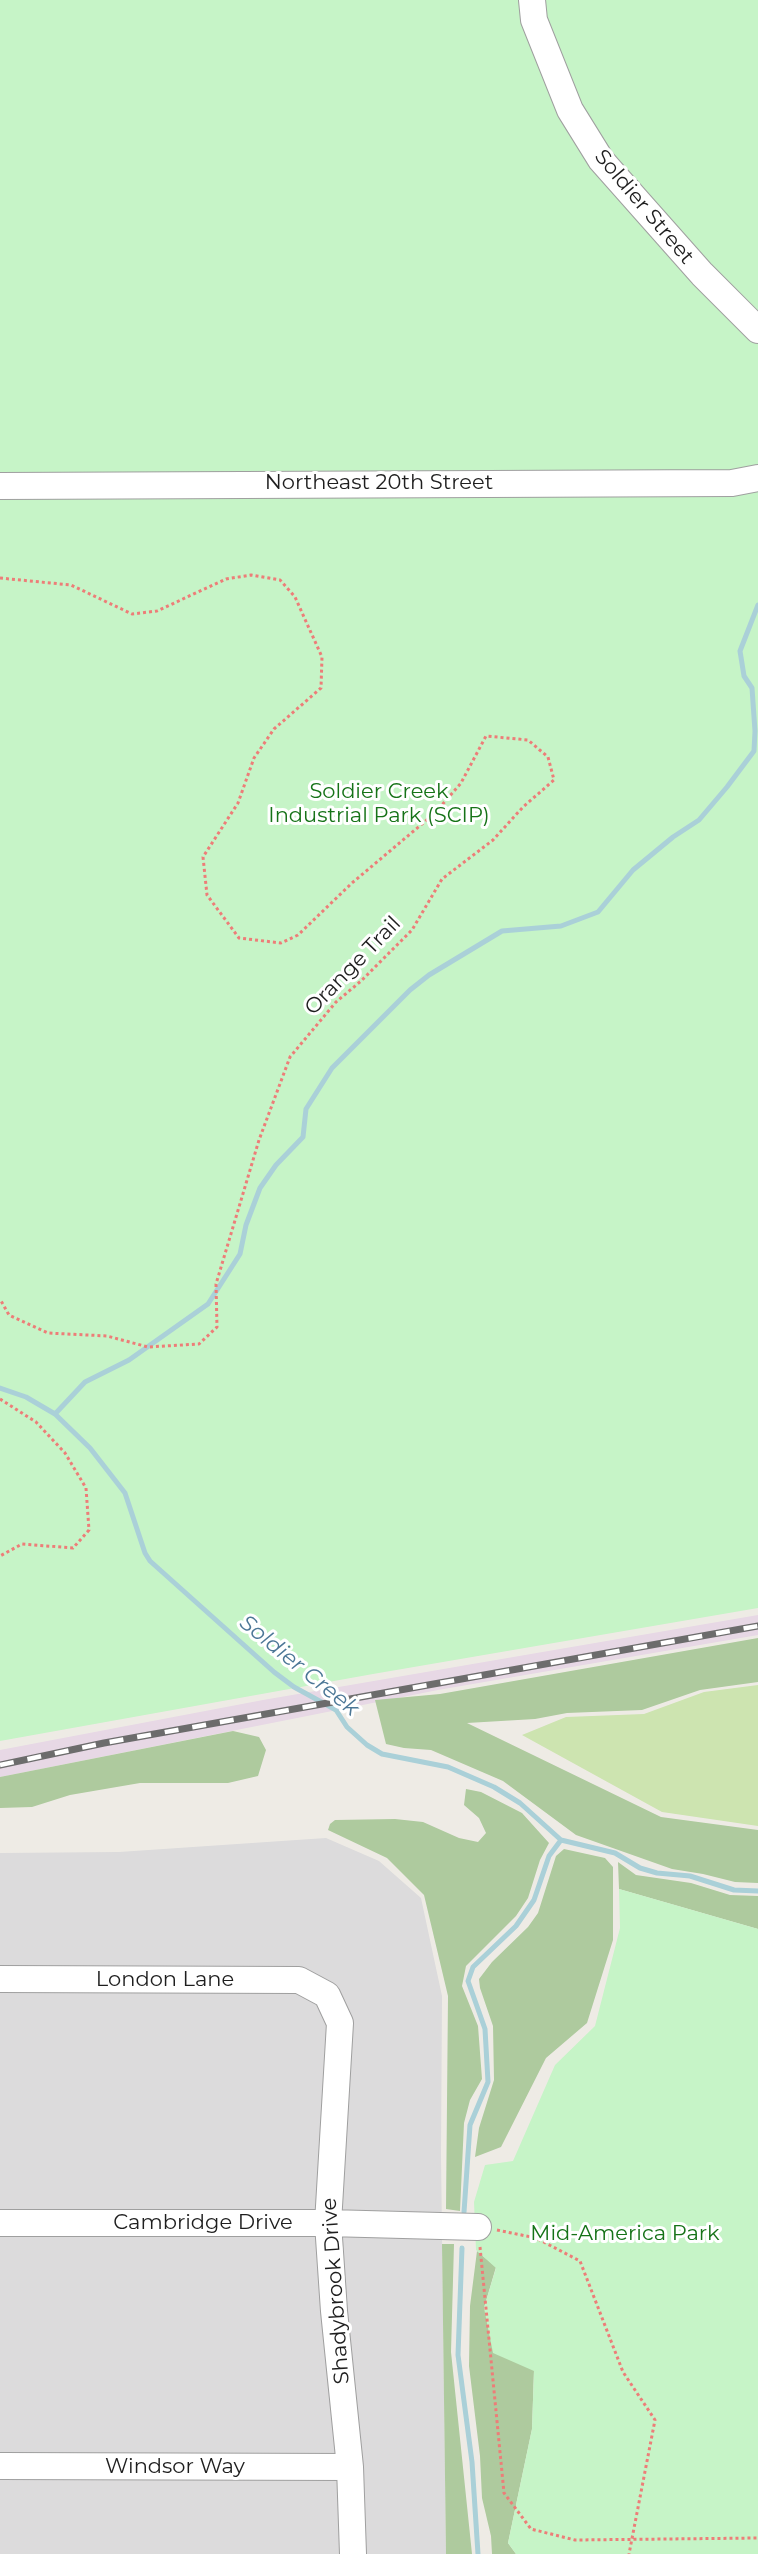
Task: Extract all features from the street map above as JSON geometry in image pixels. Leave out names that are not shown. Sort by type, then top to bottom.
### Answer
[{"type":"street","name":"Soldier Street","points":[[532,0],[534,20],[570,110],[601,159],[702,274],[758,330]]},
{"type":"street","name":"Northeast 20th Street","points":[[0,486],[732,483],[758,478]]},
{"type":"street","name":"London Lane","points":[[0,1979],[299,1980],[327,1995]]},
{"type":"street","name":"Shadybrook Drive","points":[[327,1995],[340,2023],[328,2223],[334,2311],[350,2468],[353,2554]]},
{"type":"street","name":"Cambridge Drive","points":[[0,2223],[328,2223],[478,2227]]},
{"type":"street","name":"Windsor Way","points":[[0,2466],[350,2468]]},
{"type":"path","name":"Orange Trail","points":[[0,578],[71,585],[132,614],[157,611],[226,579],[251,574],[280,580],[295,597],[322,657],[321,688],[274,729],[254,758],[238,802],[203,857],[207,895],[239,938],[281,942],[298,935],[352,883],[435,813],[461,783],[486,736],[528,740],[548,757],[554,780],[523,807],[494,840],[442,879],[412,930],[361,981],[336,1002],[290,1056],[259,1140],[216,1284],[218,1327],[199,1344],[148,1347],[107,1336],[48,1333],[9,1315],[0,1299]]},
{"type":"path","points":[[0,1399],[36,1422],[65,1453],[86,1488],[89,1530],[73,1548],[22,1544],[0,1556]]},
{"type":"path","points":[[629,2554],[631,2538],[655,2420],[623,2372],[580,2261],[536,2238],[478,2227],[504,2493],[531,2529],[575,2540],[631,2538],[758,2538]]},
{"type":"shaded area","points":[[758,1615],[758,1635],[438,1690],[0,1777],[0,1750],[263,1700]]},
{"type":"shaded area","points":[[326,1838],[379,1861],[421,1898],[442,1996],[441,2154],[446,2554],[0,2554],[0,1853],[119,1852]]},
{"type":"green space","name":"Soldier Creek Industrial Park (SCIP)","points":[[0,0],[758,0],[758,1608],[0,1741]]},
{"type":"green space","points":[[758,1638],[758,1682],[700,1690],[642,1710],[567,1713],[535,1719],[467,1723],[661,1817],[758,1830],[758,1883],[735,1882],[672,1869],[576,1835],[503,1781],[431,1750],[386,1744],[375,1700],[440,1694]]},
{"type":"green space","points":[[758,1685],[758,1826],[662,1812],[522,1735],[566,1717],[644,1714],[704,1692]]},
{"type":"green space","points":[[233,1731],[259,1737],[266,1750],[258,1776],[228,1783],[140,1783],[70,1795],[32,1807],[0,1808],[0,1777]]},
{"type":"green space","points":[[466,1789],[481,1792],[522,1813],[549,1843],[540,1860],[528,1898],[516,1916],[466,1966],[462,1986],[478,2026],[482,2079],[470,2100],[464,2123],[460,2211],[446,2209],[448,1996],[424,1895],[387,1858],[328,1830],[330,1824],[335,1820],[395,1819],[423,1822],[459,1838],[478,1842],[486,1833],[479,1818],[464,1805]]},
{"type":"green space","points":[[564,1849],[605,1858],[613,1867],[613,1940],[587,2023],[546,2058],[501,2147],[475,2157],[479,2128],[494,2080],[493,2026],[479,1979],[492,1962],[528,1927],[538,1913],[556,1856]]},
{"type":"green space","points":[[618,1862],[636,1875],[691,1883],[730,1895],[758,1896],[758,1929],[619,1889]]},
{"type":"green space","name":"Mid-America Park","points":[[619,1889],[758,1929],[758,2554],[516,2554],[508,2543],[532,2429],[534,2371],[493,2353],[484,2308],[496,2268],[476,2250],[474,2202],[485,2165],[513,2161],[555,2065],[595,2026],[620,1928]]},
{"type":"green space","points":[[442,2244],[454,2244],[451,2352],[472,2554],[446,2554]]},
{"type":"green space","points":[[477,2251],[496,2267],[484,2308],[534,2370],[532,2429],[508,2543],[516,2554],[492,2554],[491,2536],[482,2498],[480,2456],[469,2366],[470,2306]]},
{"type":"waterway","points":[[55,1414],[85,1382],[129,1360],[208,1304],[240,1254],[246,1225],[260,1188],[276,1165],[303,1137],[306,1109],[332,1068],[410,990],[429,975],[502,931],[561,926],[598,912],[633,870],[673,837],[699,820],[754,751],[752,688],[744,676],[740,651],[758,605]]},
{"type":"waterway","name":"Soldier Creek","points":[[0,1388],[26,1397],[55,1414],[90,1448],[125,1493],[145,1553],[150,1561],[274,1672],[294,1687],[336,1710],[347,1727],[367,1745],[382,1754],[448,1767],[494,1787],[520,1803],[561,1840],[615,1853],[640,1868],[657,1873],[690,1876],[734,1890],[758,1891]]},
{"type":"waterway","points":[[464,2212],[470,2125],[488,2082],[485,2029],[468,1981],[473,1967],[516,1926],[534,1900],[549,1856],[561,1840]]},
{"type":"waterway","points":[[462,2248],[458,2355],[472,2462],[478,2554]]},
{"type":"railway","points":[[0,1765],[104,1743],[758,1626]]}]
